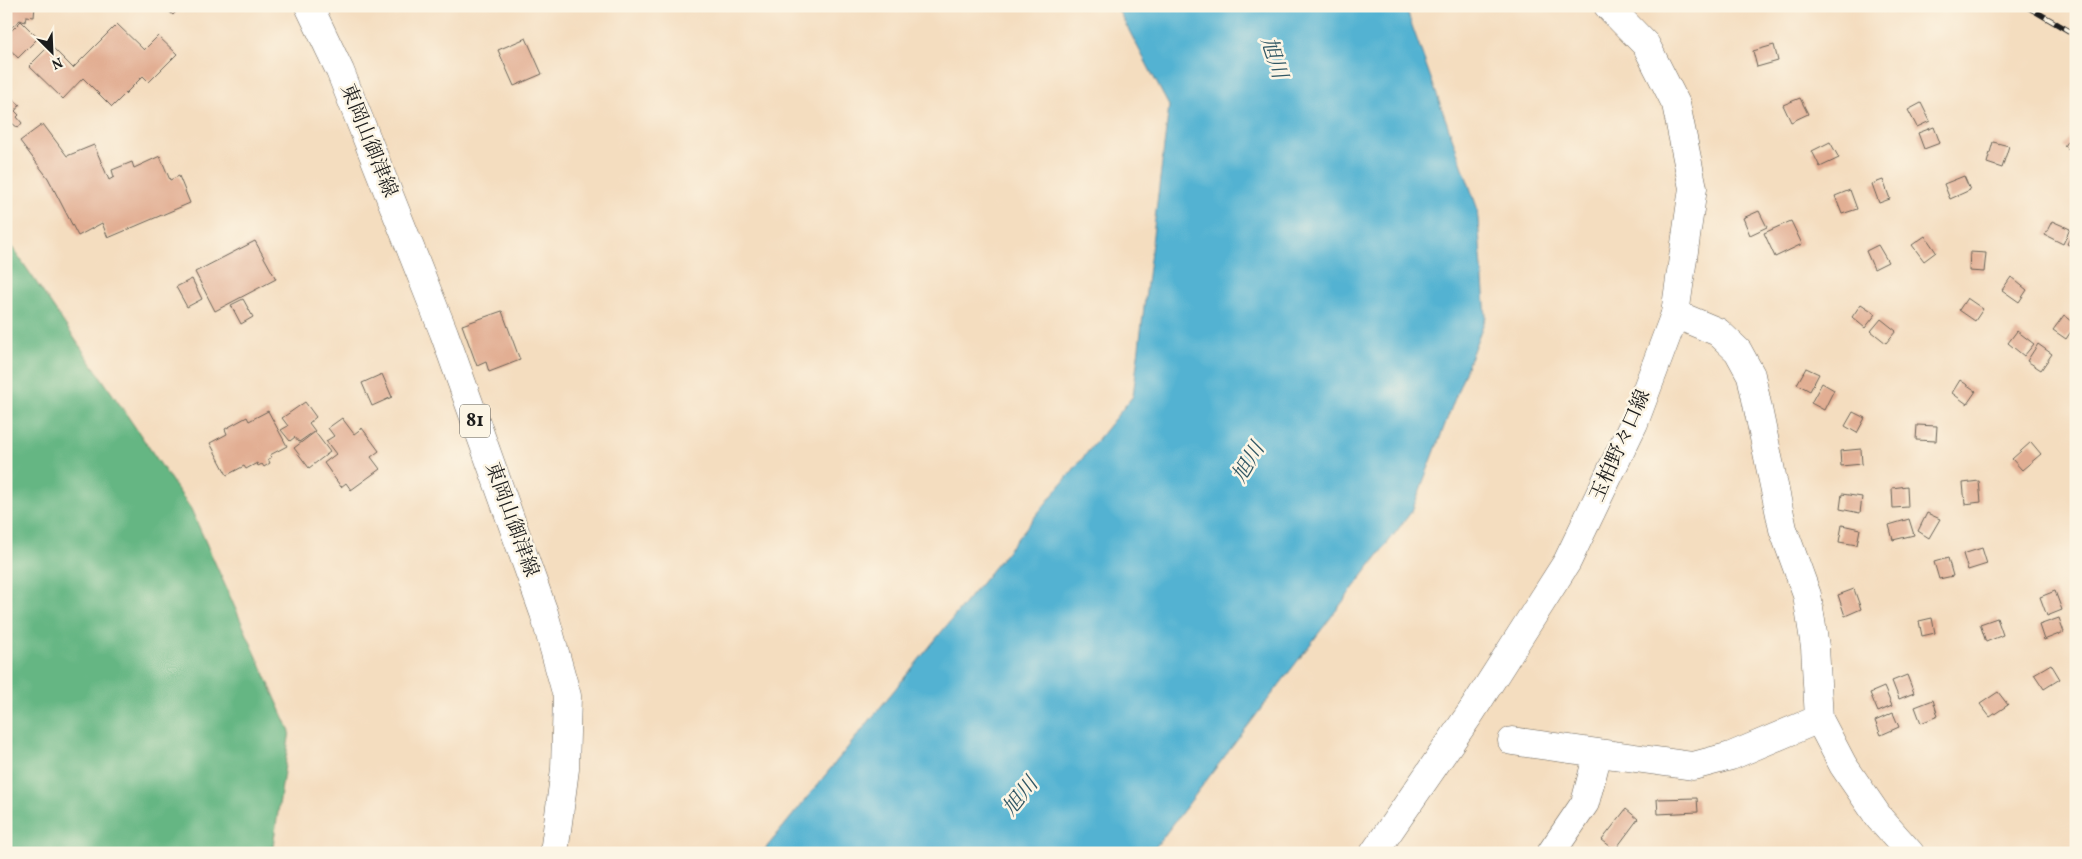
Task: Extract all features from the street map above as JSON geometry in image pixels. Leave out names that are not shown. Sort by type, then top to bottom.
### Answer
[{"type":"main road","name":"東岡山御津線","points":[[309,6],[340,71],[444,333],[544,613],[567,696],[564,769],[554,853]]},
{"type":"main road","name":"玉柏野々口線","points":[[1374,853],[1472,711],[1567,562],[1634,423],[1675,314],[1693,188],[1676,104],[1646,46],[1608,6]]},
{"type":"main road","points":[[1675,314],[1718,332],[1738,351],[1750,375],[1783,529],[1807,595],[1815,647],[1819,720],[1843,765],[1880,819],[1910,853]]},
{"type":"main road","points":[[1512,741],[1693,766],[1732,756],[1819,720]]},
{"type":"main road","points":[[1551,853],[1585,803],[1598,753]]},
{"type":"green space","points":[[6,238],[191,509],[290,731],[272,853],[6,853]]},
{"type":"water","name":"旭川","points":[[1116,6],[1405,6],[1477,207],[1486,317],[1412,511],[1151,853],[762,853],[1133,396],[1169,106]]},
{"type":"building","points":[[6,6],[35,6],[34,17],[26,16],[25,22],[20,20],[6,32]]},
{"type":"building","points":[[163,6],[181,6],[173,15]]},
{"type":"building","points":[[21,21],[38,38],[18,58],[6,45],[6,36]]},
{"type":"building","points":[[117,24],[144,50],[158,36],[177,54],[149,82],[143,76],[112,107],[83,78],[63,99],[29,66],[50,45],[73,68]]},
{"type":"building","points":[[526,38],[542,74],[514,86],[498,50]]},
{"type":"building","points":[[1774,45],[1778,61],[1757,67],[1753,51]]},
{"type":"building","points":[[6,93],[20,105],[15,111],[22,123],[18,128],[6,118]]},
{"type":"building","points":[[1800,98],[1808,114],[1791,122],[1783,105]]},
{"type":"building","points":[[1921,103],[1930,121],[1917,127],[1908,110]]},
{"type":"building","points":[[43,124],[67,156],[94,145],[109,180],[114,177],[112,170],[132,162],[134,168],[160,156],[170,180],[179,176],[190,203],[108,238],[102,223],[78,236],[48,178],[20,141]]},
{"type":"building","points":[[1934,127],[1940,143],[1924,149],[1918,133]]},
{"type":"building","points":[[2073,133],[2076,135],[2076,154],[2064,146]]},
{"type":"building","points":[[1830,142],[1839,158],[1820,167],[1812,151]]},
{"type":"building","points":[[1993,142],[2009,146],[2002,168],[1987,163]]},
{"type":"building","points":[[1964,176],[1970,190],[1950,199],[1944,184]]},
{"type":"building","points":[[1883,180],[1890,199],[1879,203],[1872,184]]},
{"type":"building","points":[[1850,190],[1857,209],[1842,214],[1835,196]]},
{"type":"building","points":[[1759,211],[1767,227],[1750,235],[1743,218]]},
{"type":"building","points":[[1791,221],[1802,244],[1775,257],[1764,233]]},
{"type":"building","points":[[2052,221],[2070,229],[2063,244],[2045,235]]},
{"type":"building","points":[[2074,230],[2076,231],[2076,248],[2067,244]]},
{"type":"building","points":[[1925,236],[1936,252],[1924,261],[1912,245]]},
{"type":"building","points":[[255,241],[276,279],[215,311],[195,272]]},
{"type":"building","points":[[1878,245],[1888,262],[1874,269],[1866,251]]},
{"type":"building","points":[[1970,252],[1986,253],[1984,272],[1969,271]]},
{"type":"building","points":[[2011,277],[2027,290],[2019,302],[2002,290]]},
{"type":"building","points":[[192,279],[202,299],[187,307],[176,287]]},
{"type":"building","points":[[1967,298],[1983,309],[1975,321],[1959,310]]},
{"type":"building","points":[[243,299],[253,317],[241,324],[231,305]]},
{"type":"building","points":[[1861,304],[1876,314],[1865,328],[1852,317]]},
{"type":"building","points":[[502,311],[520,360],[489,372],[486,362],[477,366],[462,325]]},
{"type":"building","points":[[2064,315],[2076,324],[2066,339],[2053,330]]},
{"type":"building","points":[[1881,319],[1896,331],[1886,343],[1871,331]]},
{"type":"building","points":[[2017,331],[2034,344],[2024,356],[2008,343]]},
{"type":"building","points":[[2038,344],[2052,354],[2041,370],[2027,361]]},
{"type":"building","points":[[1806,368],[1819,374],[1810,391],[1797,384]]},
{"type":"building","points":[[382,374],[392,397],[372,406],[362,383]]},
{"type":"building","points":[[1960,380],[1976,391],[1967,404],[1952,393]]},
{"type":"building","points":[[1822,383],[1834,390],[1824,410],[1811,403]]},
{"type":"building","points":[[305,402],[316,417],[309,423],[315,431],[299,442],[295,437],[290,441],[281,430],[288,426],[282,418]]},
{"type":"building","points":[[268,411],[287,446],[270,455],[271,458],[268,459],[270,463],[264,467],[262,464],[258,466],[257,463],[246,469],[244,466],[227,475],[210,443],[227,434],[225,429],[247,417],[249,421]]},
{"type":"building","points":[[1853,412],[1865,418],[1857,433],[1845,426]]},
{"type":"building","points":[[342,418],[354,434],[362,428],[379,451],[371,457],[380,469],[351,490],[346,483],[341,487],[324,463],[336,454],[326,441],[334,436],[328,428]]},
{"type":"building","points":[[1917,425],[1937,426],[1936,441],[1916,440]]},
{"type":"building","points":[[315,432],[330,452],[309,468],[294,448]]},
{"type":"building","points":[[2031,442],[2041,454],[2022,470],[2012,459]]},
{"type":"building","points":[[1861,449],[1862,464],[1841,466],[1840,451]]},
{"type":"building","points":[[1979,481],[1981,502],[1965,504],[1963,483]]},
{"type":"building","points":[[2073,482],[2076,482],[2076,495],[2074,495]]},
{"type":"building","points":[[1907,486],[1908,507],[1893,508],[1892,488]]},
{"type":"building","points":[[1842,494],[1862,497],[1860,513],[1840,509]]},
{"type":"building","points":[[1927,513],[1940,519],[1929,538],[1918,531]]},
{"type":"building","points":[[1909,519],[1914,535],[1893,540],[1889,525]]},
{"type":"building","points":[[1842,525],[1860,529],[1857,545],[1839,542]]},
{"type":"building","points":[[1982,548],[1987,564],[1968,570],[1963,554]]},
{"type":"building","points":[[1948,558],[1953,576],[1939,579],[1934,562]]},
{"type":"building","points":[[1854,589],[1861,609],[1845,616],[1838,595]]},
{"type":"building","points":[[2055,591],[2062,610],[2047,616],[2040,597]]},
{"type":"building","points":[[1932,618],[1935,633],[1922,636],[1919,621]]},
{"type":"building","points":[[1997,618],[2003,635],[1986,642],[1980,624]]},
{"type":"building","points":[[2059,618],[2064,632],[2044,640],[2039,625]]},
{"type":"building","points":[[2051,664],[2060,679],[2044,689],[2034,674]]},
{"type":"building","points":[[1907,675],[1914,693],[1899,699],[1892,681]]},
{"type":"building","points":[[1884,687],[1892,706],[1878,712],[1870,693]]},
{"type":"building","points":[[1998,692],[2008,705],[1990,717],[1980,704]]},
{"type":"building","points":[[1933,700],[1938,716],[1921,723],[1915,707]]},
{"type":"building","points":[[1893,713],[1899,727],[1881,735],[1875,721]]},
{"type":"building","points":[[1697,798],[1698,812],[1658,814],[1657,799]]},
{"type":"building","points":[[1626,809],[1638,819],[1615,850],[1602,840]]},
{"type":"railway","points":[[2026,6],[2076,35]]}]
